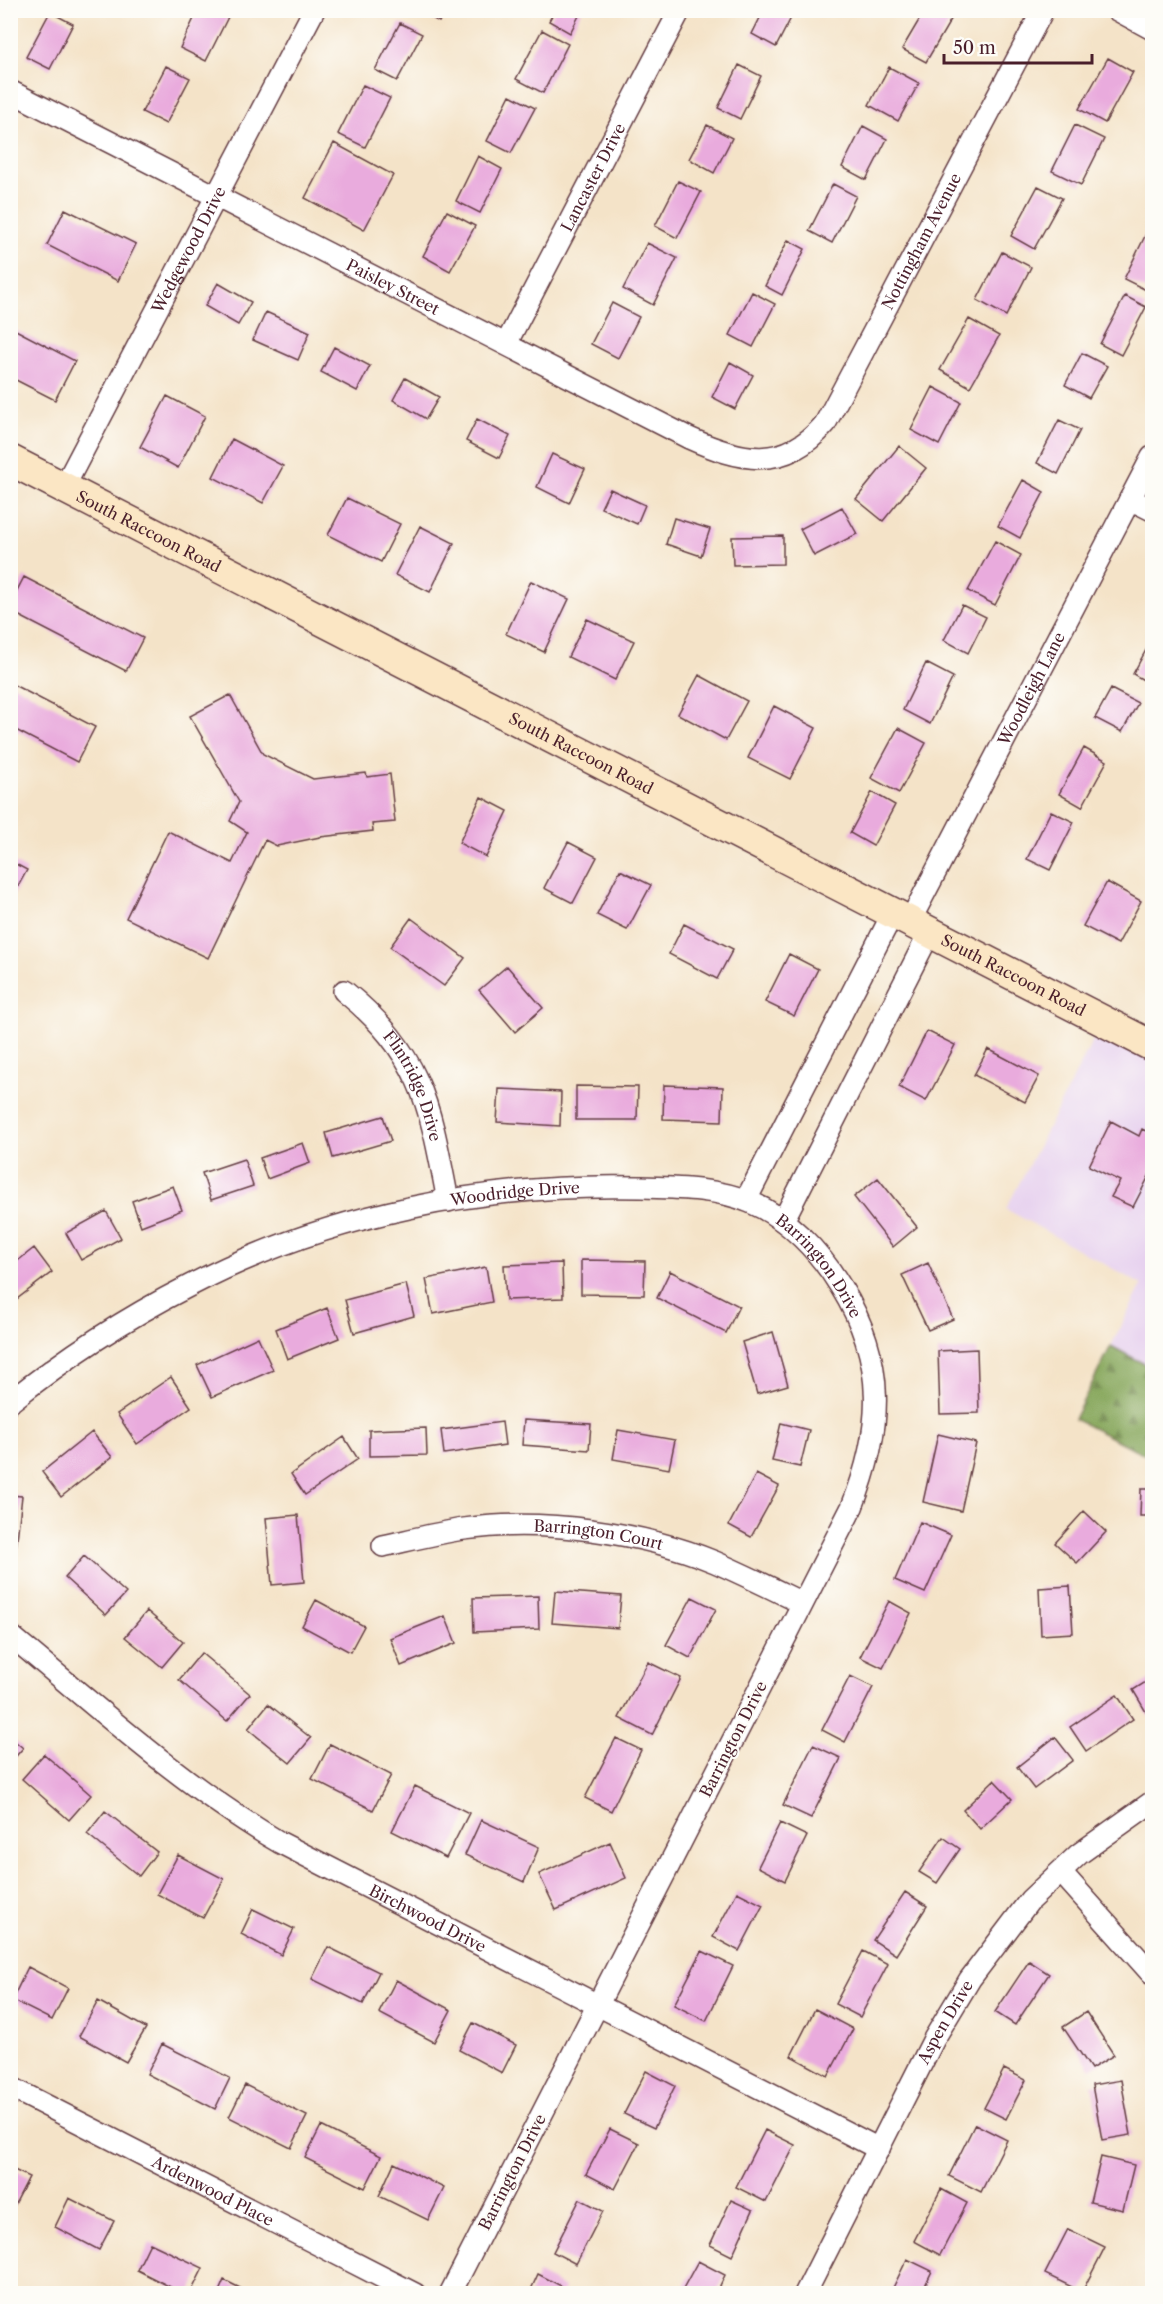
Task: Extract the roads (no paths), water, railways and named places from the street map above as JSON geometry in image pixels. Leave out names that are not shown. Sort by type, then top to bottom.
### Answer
[{"type":"street","name":"Wedgewood Drive","points":[[64,487],[314,10]]},
{"type":"street","name":"Lancaster Drive","points":[[506,344],[680,10]]},
{"type":"street","name":"Nottingham Avenue","points":[[783,454],[803,444],[819,431],[835,409],[1042,10]]},
{"type":"street","points":[[1117,10],[1152,29]]},
{"type":"street","name":"Paisley Street","points":[[10,91],[718,452],[759,459],[783,454]]},
{"type":"street","name":"Woodleigh Lane","points":[[911,922],[1152,457]]},
{"type":"street","name":"South Raccoon Road","points":[[10,460],[1152,1046]]},
{"type":"street","points":[[1130,499],[1152,510]]},
{"type":"street","points":[[746,1200],[911,922]]},
{"type":"street","points":[[783,1221],[911,922]]},
{"type":"street","name":"Flintridge Drive","points":[[344,991],[385,1029],[416,1076],[432,1119],[448,1201]]},
{"type":"street","name":"Woodridge Drive","points":[[10,1402],[44,1375],[106,1333],[190,1285],[268,1251],[355,1222],[448,1201],[553,1188],[603,1186],[655,1188],[711,1192],[746,1200]]},
{"type":"street","name":"Barrington Drive","points":[[450,2294],[852,1507],[866,1473],[874,1438],[876,1407],[870,1354],[848,1297],[824,1261],[783,1221],[746,1200]]},
{"type":"street","name":"Barrington Court","points":[[384,1546],[465,1529],[553,1527],[599,1532],[640,1539],[714,1562],[802,1603]]},
{"type":"street","name":"Birchwood Drive","points":[[10,1635],[187,1781],[233,1815],[279,1842],[879,2149]]},
{"type":"street","name":"Aspen Drive","points":[[805,2294],[934,2039],[969,1978],[1030,1900],[1079,1854],[1152,1802]]},
{"type":"street","points":[[1061,1872],[1152,1974]]},
{"type":"street","name":"Ardenwood Place","points":[[10,2087],[415,2294]]}]
